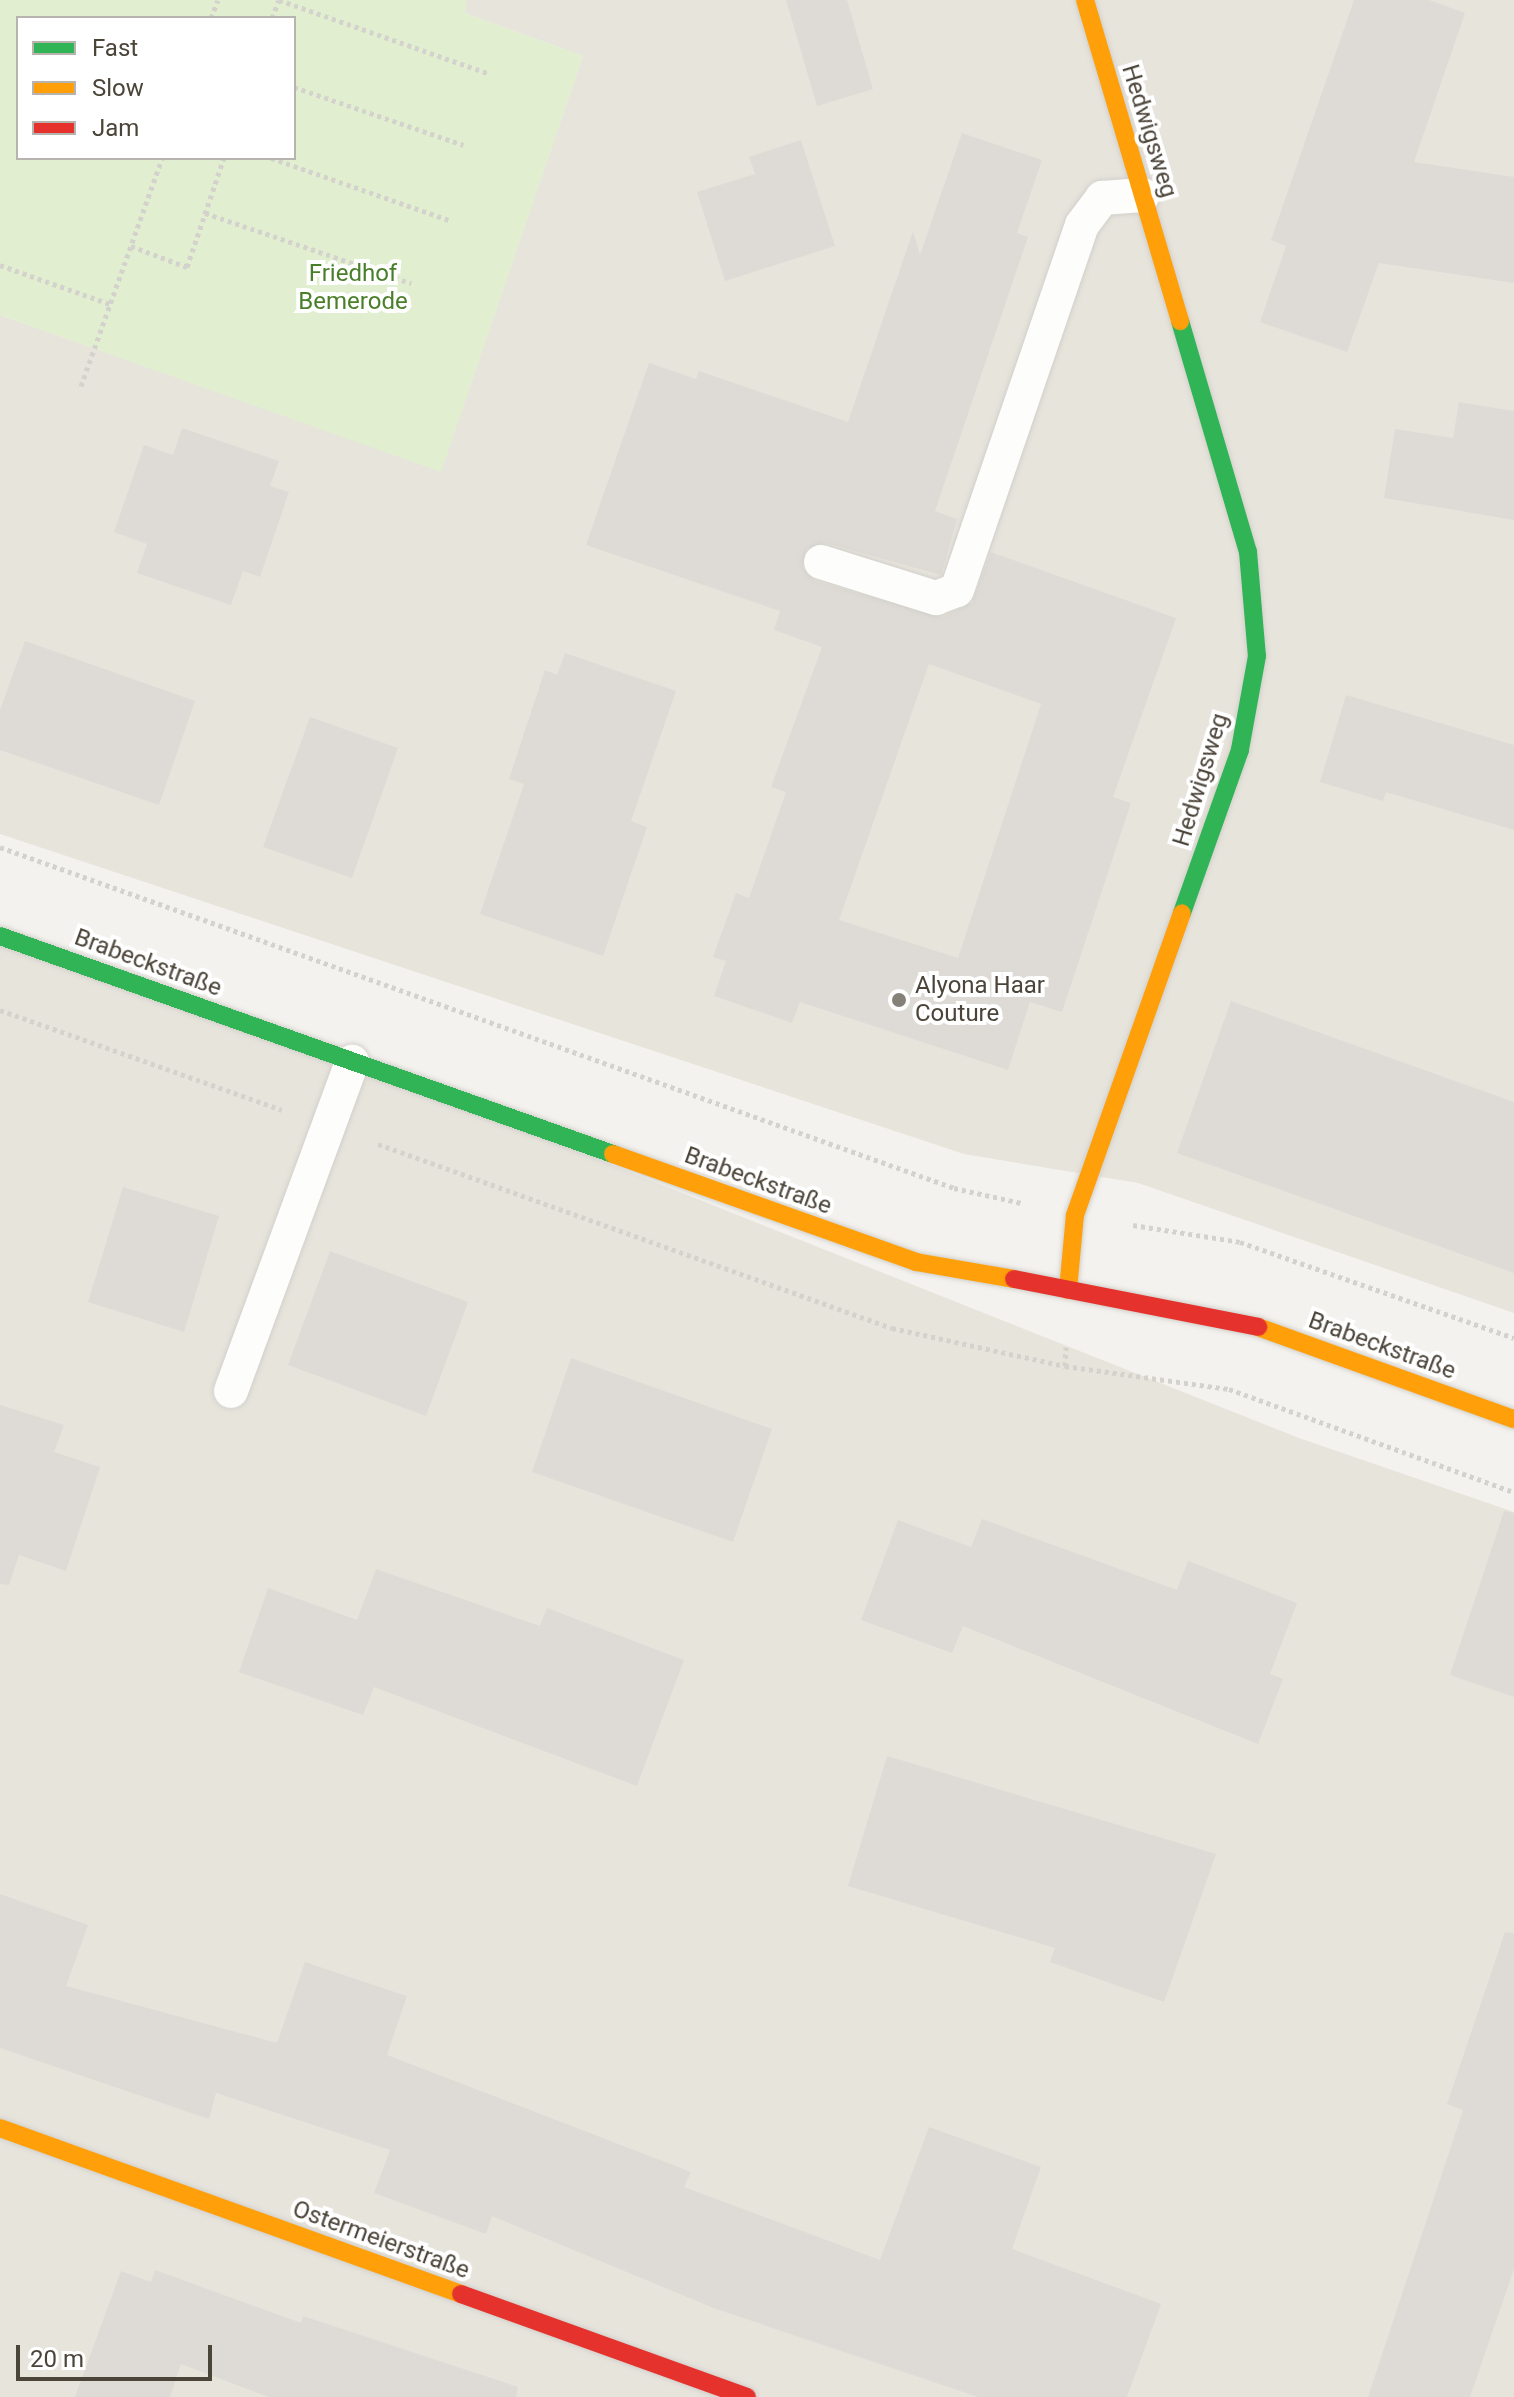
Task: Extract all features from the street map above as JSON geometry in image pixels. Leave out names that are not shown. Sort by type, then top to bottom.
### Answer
[{"type":"street","name":"Hedwigsweg","points":[[1068,1290],[1075,1215],[1240,750],[1257,656],[1248,552],[1085,0]]},
{"type":"street","name":"Brabeckstraße","points":[[0,936],[916,1262],[1235,1319],[1514,1419]]},
{"type":"street","name":"Ostermeierstraße","points":[[0,2128],[747,2397]]},
{"type":"lane","points":[[821,562],[936,598],[957,590],[1082,225],[1102,198],[1143,195]]},
{"type":"lane","points":[[231,1391],[352,1062]]},
{"type":"path","points":[[279,0],[490,74]]},
{"type":"path","points":[[296,88],[463,145]]},
{"type":"path","points":[[81,386],[161,160]]},
{"type":"path","points":[[131,246],[187,267],[223,160]]},
{"type":"path","points":[[277,160],[449,220]]},
{"type":"path","points":[[205,213],[411,283]]},
{"type":"path","points":[[0,265],[110,304]]},
{"type":"path","points":[[0,847],[954,1188],[1075,1215],[1240,1242],[1514,1338]]},
{"type":"shaded area","points":[[466,0],[1514,0],[1514,1313],[1138,1183],[964,1154],[0,834],[0,315],[441,471],[583,56],[465,13]]},
{"type":"shaded area","points":[[0,934],[352,1062],[1299,1438],[1514,1512],[1514,2397],[0,2397]]},
{"type":"green space","name":"Friedhof Bemerode","points":[[0,0],[466,0],[465,13],[583,56],[441,472],[0,315]]},
{"type":"building","points":[[786,0],[847,0],[873,89],[817,106]]},
{"type":"building","points":[[1354,0],[1429,0],[1465,13],[1414,162],[1514,177],[1514,283],[1379,263],[1347,352],[1260,322],[1286,246],[1271,240]]},
{"type":"building","points":[[962,133],[1042,160],[1017,233],[1028,237],[935,511],[957,519],[941,575],[826,543],[807,548],[802,567],[815,581],[942,617],[972,603],[991,552],[1176,618],[1113,797],[1131,803],[1062,1012],[1030,1002],[1008,1070],[800,1002],[792,1023],[714,996],[726,961],[713,957],[736,893],[749,898],[786,792],[771,787],[822,647],[774,630],[780,611],[586,545],[649,363],[696,379],[699,371],[848,422],[913,231],[920,255]],"holes":[[[929,664],[1041,704],[958,958],[839,920]]]},
{"type":"building","points":[[801,140],[835,246],[725,281],[697,192],[755,174],[749,157]]},
{"type":"building","points":[[1459,402],[1514,411],[1514,520],[1384,498],[1395,429],[1453,438]]},
{"type":"building","points":[[182,428],[279,461],[270,486],[289,492],[260,577],[243,571],[231,605],[137,573],[147,544],[114,532],[144,445],[173,455]]},
{"type":"building","points":[[25,641],[195,701],[159,805],[0,750],[0,710]]},
{"type":"building","points":[[565,653],[676,691],[631,821],[647,827],[603,956],[480,914],[524,784],[509,779],[545,670],[557,675]]},
{"type":"building","points":[[1346,695],[1514,745],[1514,830],[1386,792],[1383,801],[1320,782]]},
{"type":"building","points":[[310,717],[398,748],[352,878],[263,847]]},
{"type":"building","points":[[1231,1001],[1514,1102],[1514,1273],[1177,1153]]},
{"type":"building","points":[[123,1187],[219,1216],[184,1332],[88,1302]]},
{"type":"building","points":[[330,1251],[468,1302],[426,1416],[288,1365]]},
{"type":"building","points":[[571,1358],[772,1429],[733,1542],[532,1472]]},
{"type":"building","points":[[0,1405],[64,1425],[54,1452],[100,1467],[66,1571],[19,1555],[9,1585],[0,1584]]},
{"type":"building","points":[[1504,1511],[1514,1513],[1514,1697],[1450,1675]]},
{"type":"building","points":[[982,1519],[1177,1590],[1188,1561],[1297,1603],[1270,1674],[1283,1679],[1258,1744],[963,1626],[952,1653],[861,1620],[898,1520],[971,1547]]},
{"type":"building","points":[[376,1569],[540,1626],[547,1608],[684,1660],[637,1786],[374,1687],[363,1715],[239,1672],[268,1588],[357,1620]]},
{"type":"building","points":[[887,1756],[1216,1854],[1164,2002],[1050,1962],[1055,1948],[848,1886]]},
{"type":"building","points":[[0,1894],[88,1925],[66,1986],[277,2043],[305,1962],[407,1996],[387,2055],[691,2172],[684,2187],[880,2260],[929,2127],[1041,2167],[1012,2249],[1161,2304],[1127,2397],[978,2397],[716,2309],[492,2216],[486,2234],[374,2193],[390,2150],[216,2093],[209,2119],[0,2048]]},
{"type":"building","points":[[1505,1932],[1514,1933],[1514,2269],[1470,2397],[1368,2397],[1463,2110],[1447,2104]]},
{"type":"building","points":[[155,2270],[301,2323],[303,2316],[518,2387],[516,2397],[269,2397],[181,2364],[170,2397],[75,2397],[121,2271],[151,2282]]},
{"type":"traffic: fast","points":[[1180,321],[1248,552],[1257,656],[1240,750],[1182,913]]},
{"type":"traffic: fast","points":[[0,936],[613,1154]]},
{"type":"traffic: slow","points":[[1085,0],[1180,321]]},
{"type":"traffic: slow","points":[[1068,1290],[1075,1215],[1182,913]]},
{"type":"traffic: slow","points":[[613,1154],[916,1262],[1014,1279]]},
{"type":"traffic: slow","points":[[1258,1327],[1514,1419]]},
{"type":"traffic: slow","points":[[0,2128],[461,2294]]},
{"type":"traffic: jam","points":[[1014,1279],[1258,1327]]},
{"type":"traffic: jam","points":[[461,2294],[747,2397]]},
{"type":"place","name":"Alyona Haar Couture","points":[[899,1000]]}]
